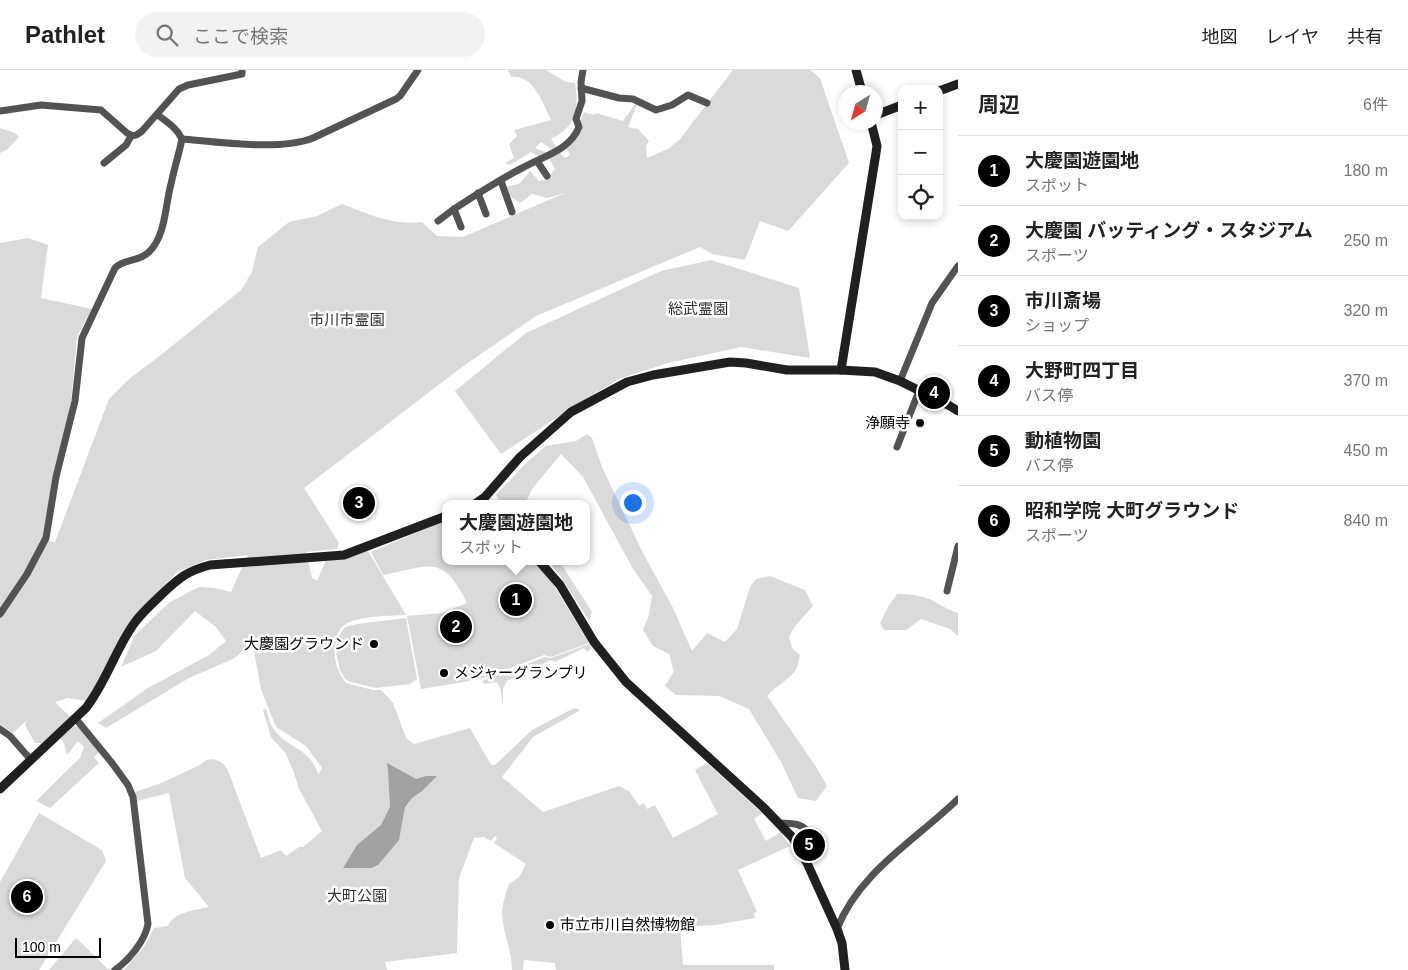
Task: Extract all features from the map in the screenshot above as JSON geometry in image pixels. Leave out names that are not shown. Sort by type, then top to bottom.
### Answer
[{"type":"street","points":[[104,163],[126,145],[132,136],[142,132],[179,89],[188,85],[242,74],[242,70]]},
{"type":"street","points":[[182,139],[245,144],[299,143],[396,99],[418,70]]},
{"type":"street","points":[[438,221],[478,193],[524,167],[548,157],[572,140],[579,129],[576,119],[582,101],[581,88],[584,70]]},
{"type":"street","points":[[856,70],[860,85]]},
{"type":"street","points":[[943,90],[958,84]]},
{"type":"street","points":[[581,88],[619,98],[633,99],[656,110],[672,105],[688,95],[706,102]]},
{"type":"street","points":[[0,111],[41,105],[101,110],[132,136]]},
{"type":"street","points":[[883,112],[898,107]]},
{"type":"street","points":[[0,614],[27,574],[46,538],[56,477],[75,401],[82,338],[115,268],[118,264],[147,254],[152,249],[159,234],[182,139],[179,132],[171,124],[158,115]]},
{"type":"street","points":[[840,370],[877,146],[873,130]]},
{"type":"street","points":[[537,161],[546,176]]},
{"type":"street","points":[[501,181],[512,212]]},
{"type":"street","points":[[478,193],[486,214]]},
{"type":"street","points":[[454,209],[461,227]]},
{"type":"street","points":[[900,381],[932,303],[958,266]]},
{"type":"street","points":[[482,500],[515,462],[560,421],[584,404],[639,378],[730,362],[787,370],[875,372],[900,381],[958,411]]},
{"type":"street","points":[[897,447],[919,391]]},
{"type":"street","points":[[0,789],[76,719],[96,696],[134,624],[147,608],[178,579],[193,569],[210,565],[344,554],[442,517]]},
{"type":"street","points":[[947,591],[958,546]]},
{"type":"street","points":[[542,565],[560,585],[594,642],[626,682],[779,822],[797,844],[837,929],[842,943],[845,970]]},
{"type":"street","points":[[76,719],[118,770],[136,804],[148,924],[145,935],[124,963],[115,970]]},
{"type":"street","points":[[0,729],[10,736],[31,760]]},
{"type":"street","points":[[837,929],[858,891],[881,866],[958,799]]},
{"type":"street","points":[[779,822],[799,825],[805,828],[808,834],[807,837],[797,844]]},
{"type":"green space","points":[[508,70],[546,70],[566,82],[575,83],[577,102],[571,123],[560,134],[551,139],[557,148],[554,151],[541,142],[535,148],[548,153],[541,158],[531,152],[510,165],[505,163],[514,158],[509,144],[517,136],[514,130],[551,120],[537,91],[532,85],[519,77],[511,77]]},
{"type":"green space","points":[[733,70],[810,70],[820,78],[849,163],[788,231],[760,221],[745,260],[712,254],[700,247],[536,316],[462,367],[304,488],[339,543],[337,549],[306,552],[312,578],[317,581],[326,560],[345,559],[368,551],[406,615],[362,618],[346,624],[338,634],[335,646],[335,661],[346,683],[373,690],[381,690],[393,703],[406,738],[414,744],[470,728],[491,765],[495,765],[532,730],[574,708],[579,709],[579,711],[533,737],[502,777],[543,812],[619,786],[630,792],[639,806],[644,803],[647,809],[655,805],[673,838],[718,814],[695,770],[707,763],[762,813],[754,819],[766,841],[780,831],[790,846],[738,870],[757,912],[754,913],[755,918],[716,925],[680,927],[683,965],[774,965],[774,970],[556,970],[555,963],[524,960],[523,970],[512,970],[502,911],[509,884],[519,877],[526,864],[494,843],[497,838],[495,836],[491,841],[484,837],[474,838],[459,878],[457,953],[385,962],[387,970],[124,970],[145,945],[154,928],[168,926],[171,921],[186,912],[209,907],[185,878],[169,793],[137,801],[135,792],[159,784],[207,760],[217,760],[227,768],[261,858],[281,850],[286,856],[299,847],[303,847],[322,831],[299,789],[286,754],[271,737],[263,710],[266,709],[270,723],[280,737],[311,760],[318,775],[322,768],[306,746],[276,727],[261,689],[252,641],[235,658],[189,678],[106,728],[98,723],[148,688],[209,655],[226,641],[216,627],[195,611],[156,651],[121,667],[135,635],[170,602],[199,587],[231,592],[248,555],[206,560],[177,572],[132,620],[97,686],[86,701],[68,698],[55,702],[71,718],[43,743],[35,743],[25,725],[27,720],[13,733],[0,724],[0,616],[48,541],[55,542],[109,399],[129,379],[241,290],[252,272],[258,247],[289,222],[317,216],[342,204],[391,221],[422,222],[437,236],[463,237],[565,193],[547,198],[532,194],[520,203],[508,195],[505,187],[519,184],[530,171],[539,181],[547,179],[555,169],[549,158],[559,152],[565,158],[570,155],[566,147],[572,144],[583,127],[579,123],[584,112],[594,115],[596,113],[623,121],[635,104],[637,105],[628,127],[638,129],[649,141],[646,146],[647,158],[668,149],[680,139]]},
{"type":"green space","points":[[0,128],[15,133],[19,137],[8,149],[0,153]]},
{"type":"green space","points":[[28,238],[48,245],[41,298],[92,309],[77,337],[71,402],[44,537],[31,562],[0,607],[0,243]]},
{"type":"green space","name":"総武霊園","points":[[711,260],[799,288],[810,358],[741,347],[668,363],[619,379],[501,454],[455,391],[526,333],[661,271]]},
{"type":"green space","points":[[587,434],[592,438],[602,467],[643,553],[672,606],[692,651],[707,633],[725,642],[737,629],[750,587],[756,579],[770,576],[805,590],[813,606],[795,626],[789,637],[792,648],[800,655],[798,665],[792,674],[767,696],[815,765],[827,786],[816,801],[798,798],[781,762],[749,709],[719,696],[676,695],[665,686],[674,671],[669,654],[653,646],[643,630],[649,615],[652,596],[632,567],[583,477],[561,454],[532,489],[527,500],[499,500],[496,495],[526,463],[546,446],[576,441]]},
{"type":"green space","points":[[442,522],[442,565],[536,565],[550,579],[589,643],[551,657],[544,655],[488,677],[421,689],[407,616],[442,613],[467,603],[450,576],[442,570],[434,567],[424,567],[383,575],[371,552]]},
{"type":"green space","points":[[551,565],[562,565],[592,612],[589,621]]},
{"type":"green space","points":[[897,594],[925,598],[958,613],[958,636],[950,629],[921,619],[906,630],[884,630],[880,623]]},
{"type":"green space","name":"大慶園グラウンド","points":[[406,618],[417,679],[410,684],[376,688],[345,679],[340,670],[336,653],[339,635],[345,627]]},
{"type":"green space","points":[[589,644],[592,648],[587,652],[584,648],[555,662],[551,660],[507,681],[503,689],[503,707],[500,688],[497,682],[485,684],[482,681],[545,657],[551,658]]},
{"type":"green space","points":[[74,726],[78,726],[99,752],[94,757],[99,763],[50,808],[36,801],[80,758],[84,747],[78,741],[67,755],[64,743],[60,738]]},
{"type":"green space","points":[[39,813],[102,850],[106,861],[39,970],[0,970],[0,882]]},
{"type":"green space","points":[[76,938],[108,969],[115,967],[117,970],[49,970]]},
{"type":"shaded area","points":[[387,763],[416,779],[426,776],[437,776],[412,798],[405,807],[399,840],[378,865],[371,868],[343,868],[357,845],[381,825],[390,807]]},
{"type":"place","name":"大野町四丁目","points":[[934,393]]},
{"type":"place","name":"浄願寺","points":[[920,423]]},
{"type":"place","name":"市川斎場","points":[[359,503]]},
{"type":"place","name":"大慶園遊園地","points":[[516,600]]},
{"type":"place","name":"大慶園 バッティング・スタジアム","points":[[456,627]]},
{"type":"place","name":"大慶園グラウンド","points":[[374,644]]},
{"type":"place","name":"メジャーグランプリ","points":[[444,673]]},
{"type":"place","name":"動植物園","points":[[809,845]]},
{"type":"place","name":"昭和学院 大町グラウンド","points":[[27,897]]},
{"type":"place","name":"市立市川自然博物館","points":[[550,925]]},
{"type":"park label","name":"市川市霊園","points":[[347,320]]},
{"type":"park label","name":"大町公園","points":[[357,896]]}]
